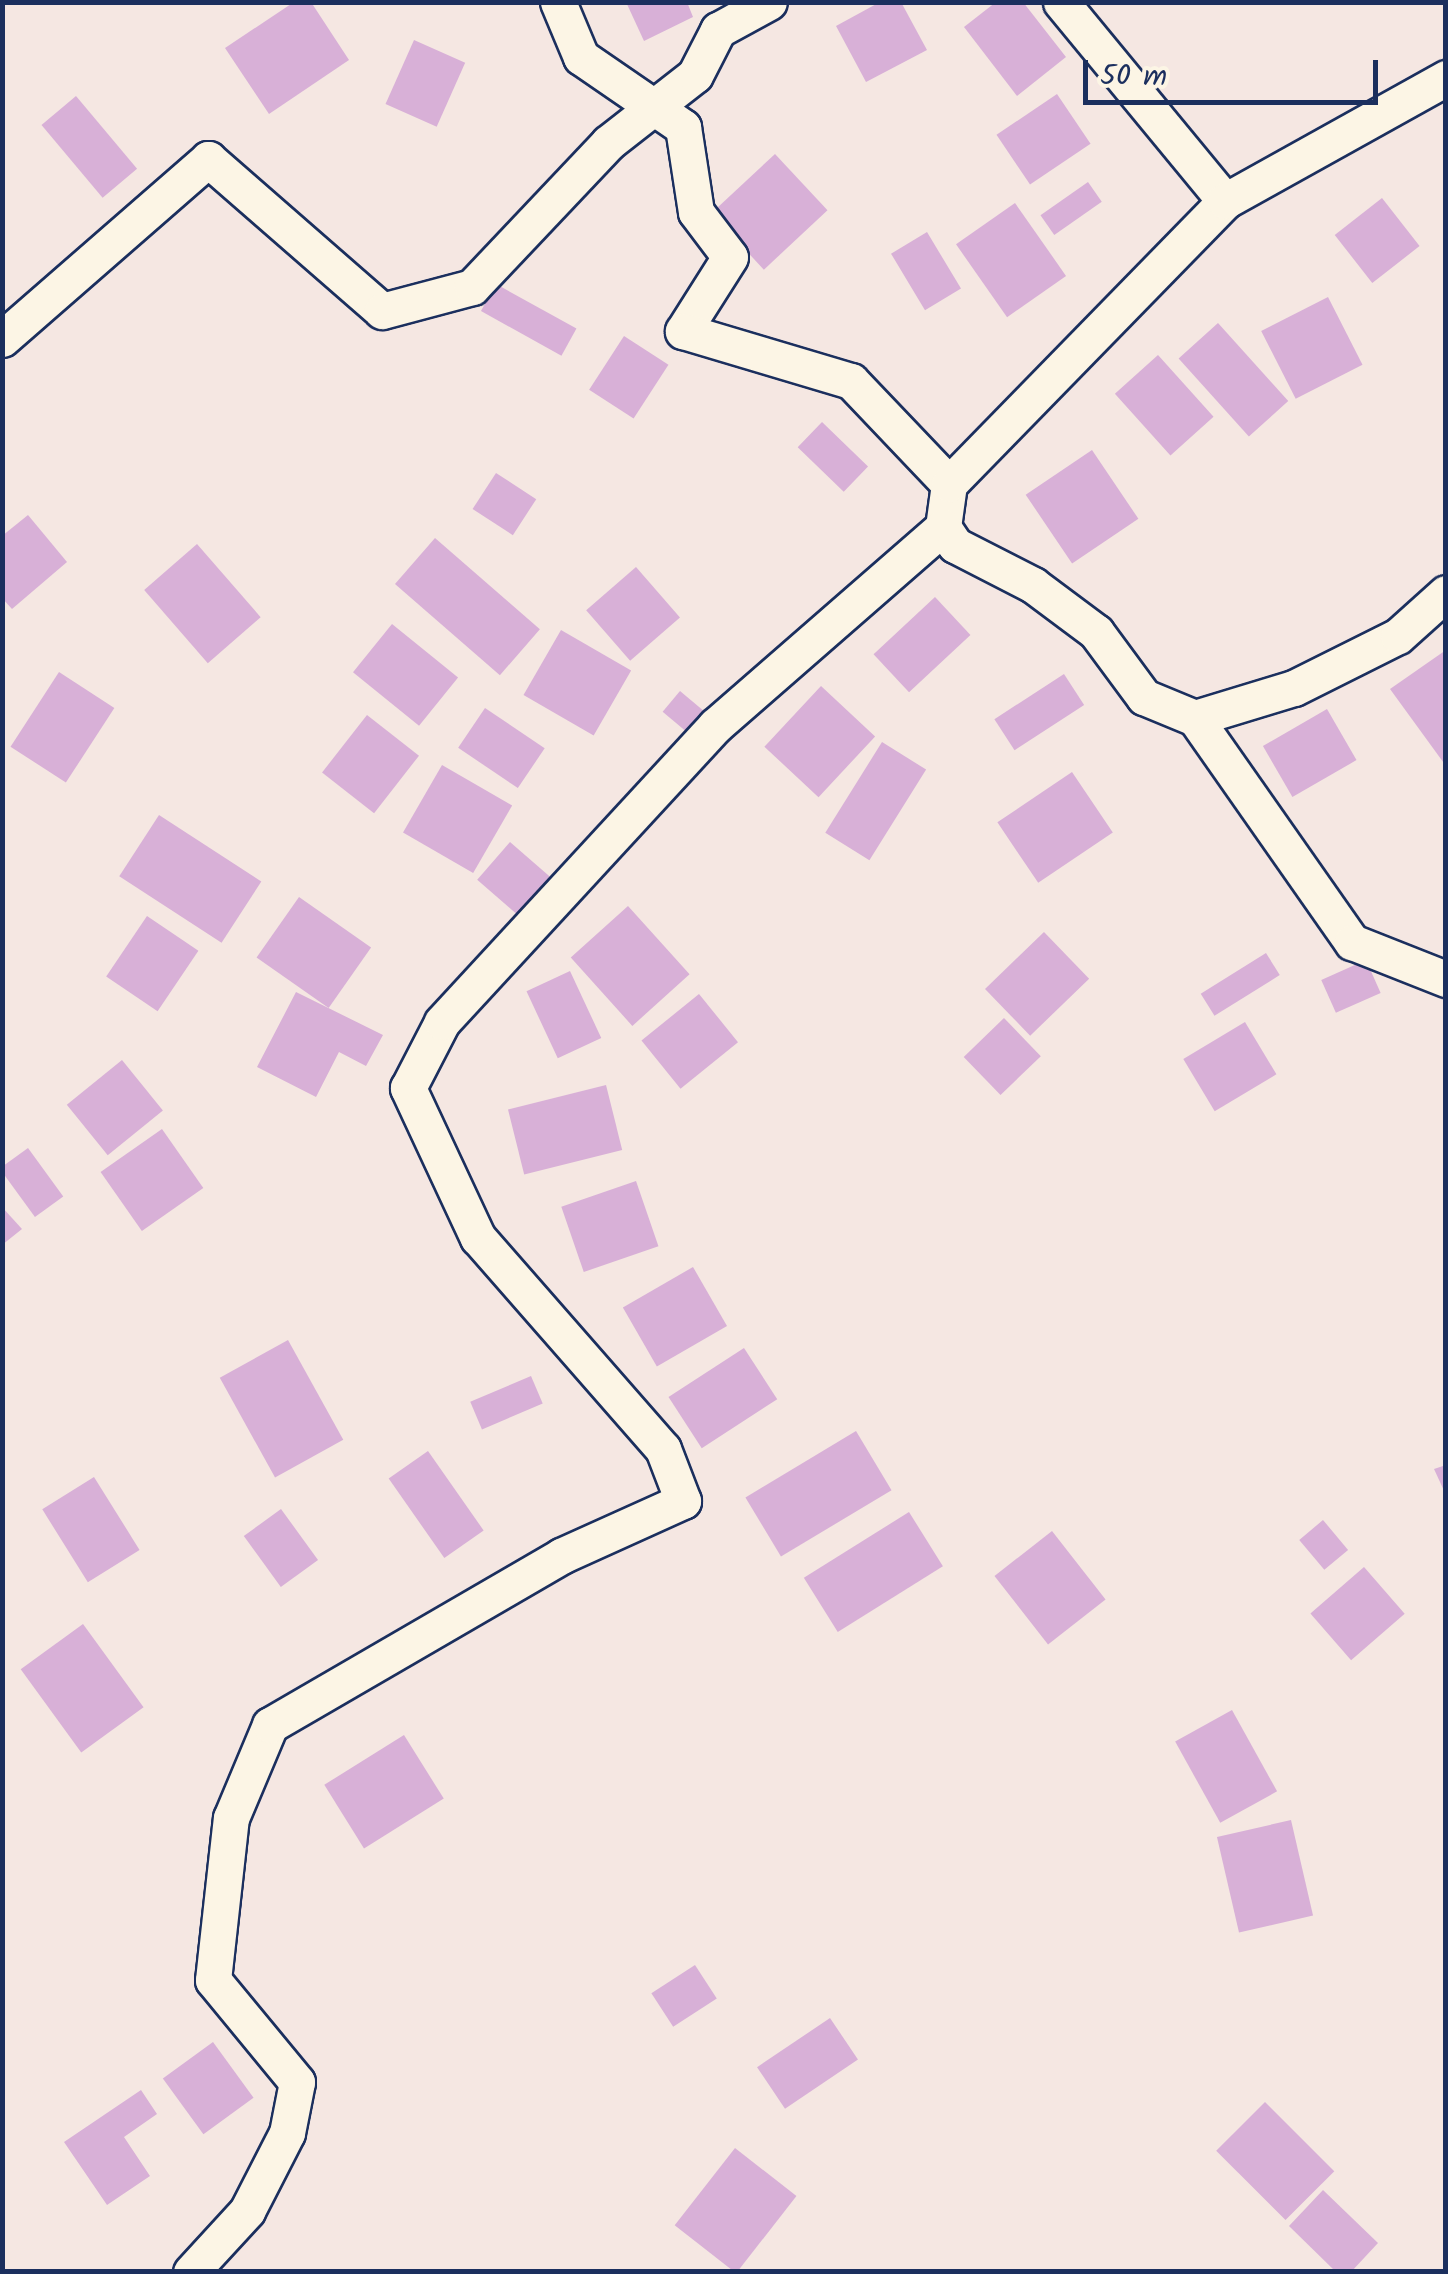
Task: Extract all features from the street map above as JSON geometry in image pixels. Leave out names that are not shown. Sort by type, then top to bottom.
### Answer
[{"type":"street","points":[[558,2],[581,57],[659,103],[683,127],[696,212],[730,257],[683,331],[851,382],[950,484]]},
{"type":"street","points":[[2,339],[208,159],[382,312],[472,287],[608,143],[695,74],[718,30],[769,2]]},
{"type":"street","points":[[1061,2],[1225,201]]},
{"type":"street","points":[[191,2272],[247,2210],[286,2133],[297,2082],[213,1980],[231,1818],[270,1725],[561,1556],[683,1501],[663,1448],[478,1238],[408,1088],[442,1022],[629,829],[670,770],[942,527],[950,484],[1225,201],[1446,78]]},
{"type":"street","points":[[942,527],[955,546],[1033,584],[1096,632],[1144,698],[1194,718],[1352,942],[1446,979]]},
{"type":"street","points":[[1194,718],[1312,680],[1398,636],[1446,593]]},
{"type":"building","points":[[294,2],[311,2],[349,60],[269,114],[225,48]]},
{"type":"building","points":[[626,2],[687,2],[693,17],[644,41]]},
{"type":"building","points":[[880,2],[901,2],[927,50],[866,82],[836,26]]},
{"type":"building","points":[[996,2],[1023,2],[1066,57],[1017,96],[964,27]]},
{"type":"building","points":[[414,40],[465,63],[437,127],[386,104]]},
{"type":"building","points":[[1057,94],[1091,144],[1030,185],[996,135]]},
{"type":"building","points":[[76,96],[137,169],[103,198],[42,125]]},
{"type":"building","points":[[775,154],[828,210],[764,270],[711,213]]},
{"type":"building","points":[[1088,182],[1102,202],[1054,235],[1040,215]]},
{"type":"building","points":[[1382,198],[1420,246],[1372,283],[1335,235]]},
{"type":"building","points":[[1015,203],[1066,276],[1007,317],[956,244]]},
{"type":"building","points":[[927,232],[961,289],[925,310],[891,254]]},
{"type":"building","points":[[496,284],[576,329],[561,356],[481,311]]},
{"type":"building","points":[[1328,297],[1363,365],[1296,399],[1261,331]]},
{"type":"building","points":[[1218,323],[1288,401],[1249,436],[1179,358]]},
{"type":"building","points":[[624,336],[668,365],[634,419],[589,390]]},
{"type":"building","points":[[1158,355],[1214,417],[1170,455],[1115,394]]},
{"type":"building","points":[[822,422],[868,466],[844,492],[798,447]]},
{"type":"building","points":[[1092,450],[1138,519],[1072,564],[1026,495]]},
{"type":"building","points":[[496,473],[536,499],[513,535],[473,509]]},
{"type":"building","points":[[28,515],[67,562],[12,609],[2,598],[2,536]]},
{"type":"building","points":[[435,538],[540,629],[500,675],[395,584]]},
{"type":"building","points":[[197,544],[261,617],[208,663],[144,590]]},
{"type":"building","points":[[636,567],[680,618],[630,661],[586,610]]},
{"type":"building","points":[[935,597],[970,635],[909,692],[874,654]]},
{"type":"building","points":[[392,624],[458,677],[419,726],[353,672]]},
{"type":"building","points":[[561,630],[631,670],[594,735],[524,695]]},
{"type":"building","points":[[1446,650],[1446,766],[1390,689]]},
{"type":"building","points":[[59,672],[114,708],[66,783],[11,747]]},
{"type":"building","points":[[1064,674],[1084,705],[1015,750],[994,719]]},
{"type":"building","points":[[821,686],[875,736],[819,797],[764,747]]},
{"type":"building","points":[[680,691],[707,713],[689,734],[663,712]]},
{"type":"building","points":[[485,708],[545,748],[518,788],[458,748]]},
{"type":"building","points":[[1327,709],[1356,760],[1292,797],[1263,746]]},
{"type":"building","points":[[367,715],[419,756],[374,813],[322,773]]},
{"type":"building","points":[[882,742],[926,770],[869,860],[825,833]]},
{"type":"building","points":[[442,765],[512,805],[473,873],[403,833]]},
{"type":"building","points":[[1072,772],[1113,833],[1038,883],[997,822]]},
{"type":"building","points":[[159,815],[261,881],[222,943],[119,876]]},
{"type":"building","points":[[510,842],[560,885],[527,923],[477,880]]},
{"type":"building","points":[[299,897],[371,947],[329,1008],[257,958]]},
{"type":"building","points":[[628,906],[690,974],[632,1026],[571,958]]},
{"type":"building","points":[[147,916],[198,951],[158,1011],[106,977]]},
{"type":"building","points":[[1044,932],[1089,979],[1030,1036],[985,989]]},
{"type":"building","points":[[1266,953],[1280,975],[1214,1016],[1201,994]]},
{"type":"building","points":[[1366,960],[1381,993],[1336,1013],[1321,980]]},
{"type":"building","points":[[570,971],[601,1038],[558,1058],[526,991]]},
{"type":"building","points":[[296,992],[383,1035],[366,1066],[339,1052],[316,1097],[257,1067]]},
{"type":"building","points":[[699,994],[738,1042],[681,1089],[641,1041]]},
{"type":"building","points":[[1004,1018],[1041,1056],[1001,1095],[964,1057]]},
{"type":"building","points":[[1245,1022],[1276,1074],[1215,1111],[1183,1059]]},
{"type":"building","points":[[122,1060],[163,1111],[108,1155],[67,1105]]},
{"type":"building","points":[[606,1085],[622,1150],[524,1174],[508,1109]]},
{"type":"building","points":[[162,1129],[203,1188],[142,1231],[101,1172]]},
{"type":"building","points":[[28,1148],[63,1197],[35,1217],[2,1172],[2,1167]]},
{"type":"building","points":[[636,1181],[658,1246],[584,1272],[561,1207]]},
{"type":"building","points":[[2,1207],[22,1229],[2,1245]]},
{"type":"building","points":[[693,1267],[727,1326],[657,1366],[623,1308]]},
{"type":"building","points":[[288,1340],[343,1440],[275,1478],[220,1378]]},
{"type":"building","points":[[744,1348],[777,1399],[702,1448],[669,1397]]},
{"type":"building","points":[[531,1376],[543,1404],[482,1429],[470,1402]]},
{"type":"building","points":[[856,1431],[892,1490],[781,1557],[745,1497]]},
{"type":"building","points":[[428,1451],[484,1530],[444,1558],[389,1479]]},
{"type":"building","points":[[1446,1465],[1446,1495],[1434,1469]]},
{"type":"building","points":[[94,1477],[140,1550],[88,1582],[42,1509]]},
{"type":"building","points":[[281,1509],[318,1560],[281,1587],[244,1536]]},
{"type":"building","points":[[909,1512],[943,1566],[838,1632],[804,1578]]},
{"type":"building","points":[[1323,1520],[1348,1550],[1324,1570],[1299,1540]]},
{"type":"building","points":[[1052,1531],[1106,1600],[1048,1645],[994,1576]]},
{"type":"building","points":[[1364,1567],[1405,1614],[1351,1660],[1310,1614]]},
{"type":"building","points":[[83,1624],[144,1707],[81,1753],[21,1669]]},
{"type":"building","points":[[1232,1710],[1277,1791],[1220,1823],[1175,1742]]},
{"type":"building","points":[[404,1735],[444,1799],[364,1848],[324,1785]]},
{"type":"building","points":[[1291,1820],[1313,1915],[1239,1933],[1217,1837]]},
{"type":"building","points":[[695,1965],[717,1999],[673,2027],[651,1993]]},
{"type":"building","points":[[830,2018],[858,2059],[785,2109],[757,2067]]},
{"type":"building","points":[[213,2042],[254,2098],[203,2134],[163,2078]]},
{"type":"building","points":[[141,2090],[157,2114],[124,2137],[150,2176],[107,2205],[64,2142]]},
{"type":"building","points":[[1265,2102],[1334,2171],[1286,2220],[1216,2151]]},
{"type":"building","points":[[735,2148],[796,2196],[737,2272],[675,2225]]},
{"type":"building","points":[[1323,2190],[1378,2243],[1351,2272],[1336,2272],[1289,2226]]}]
